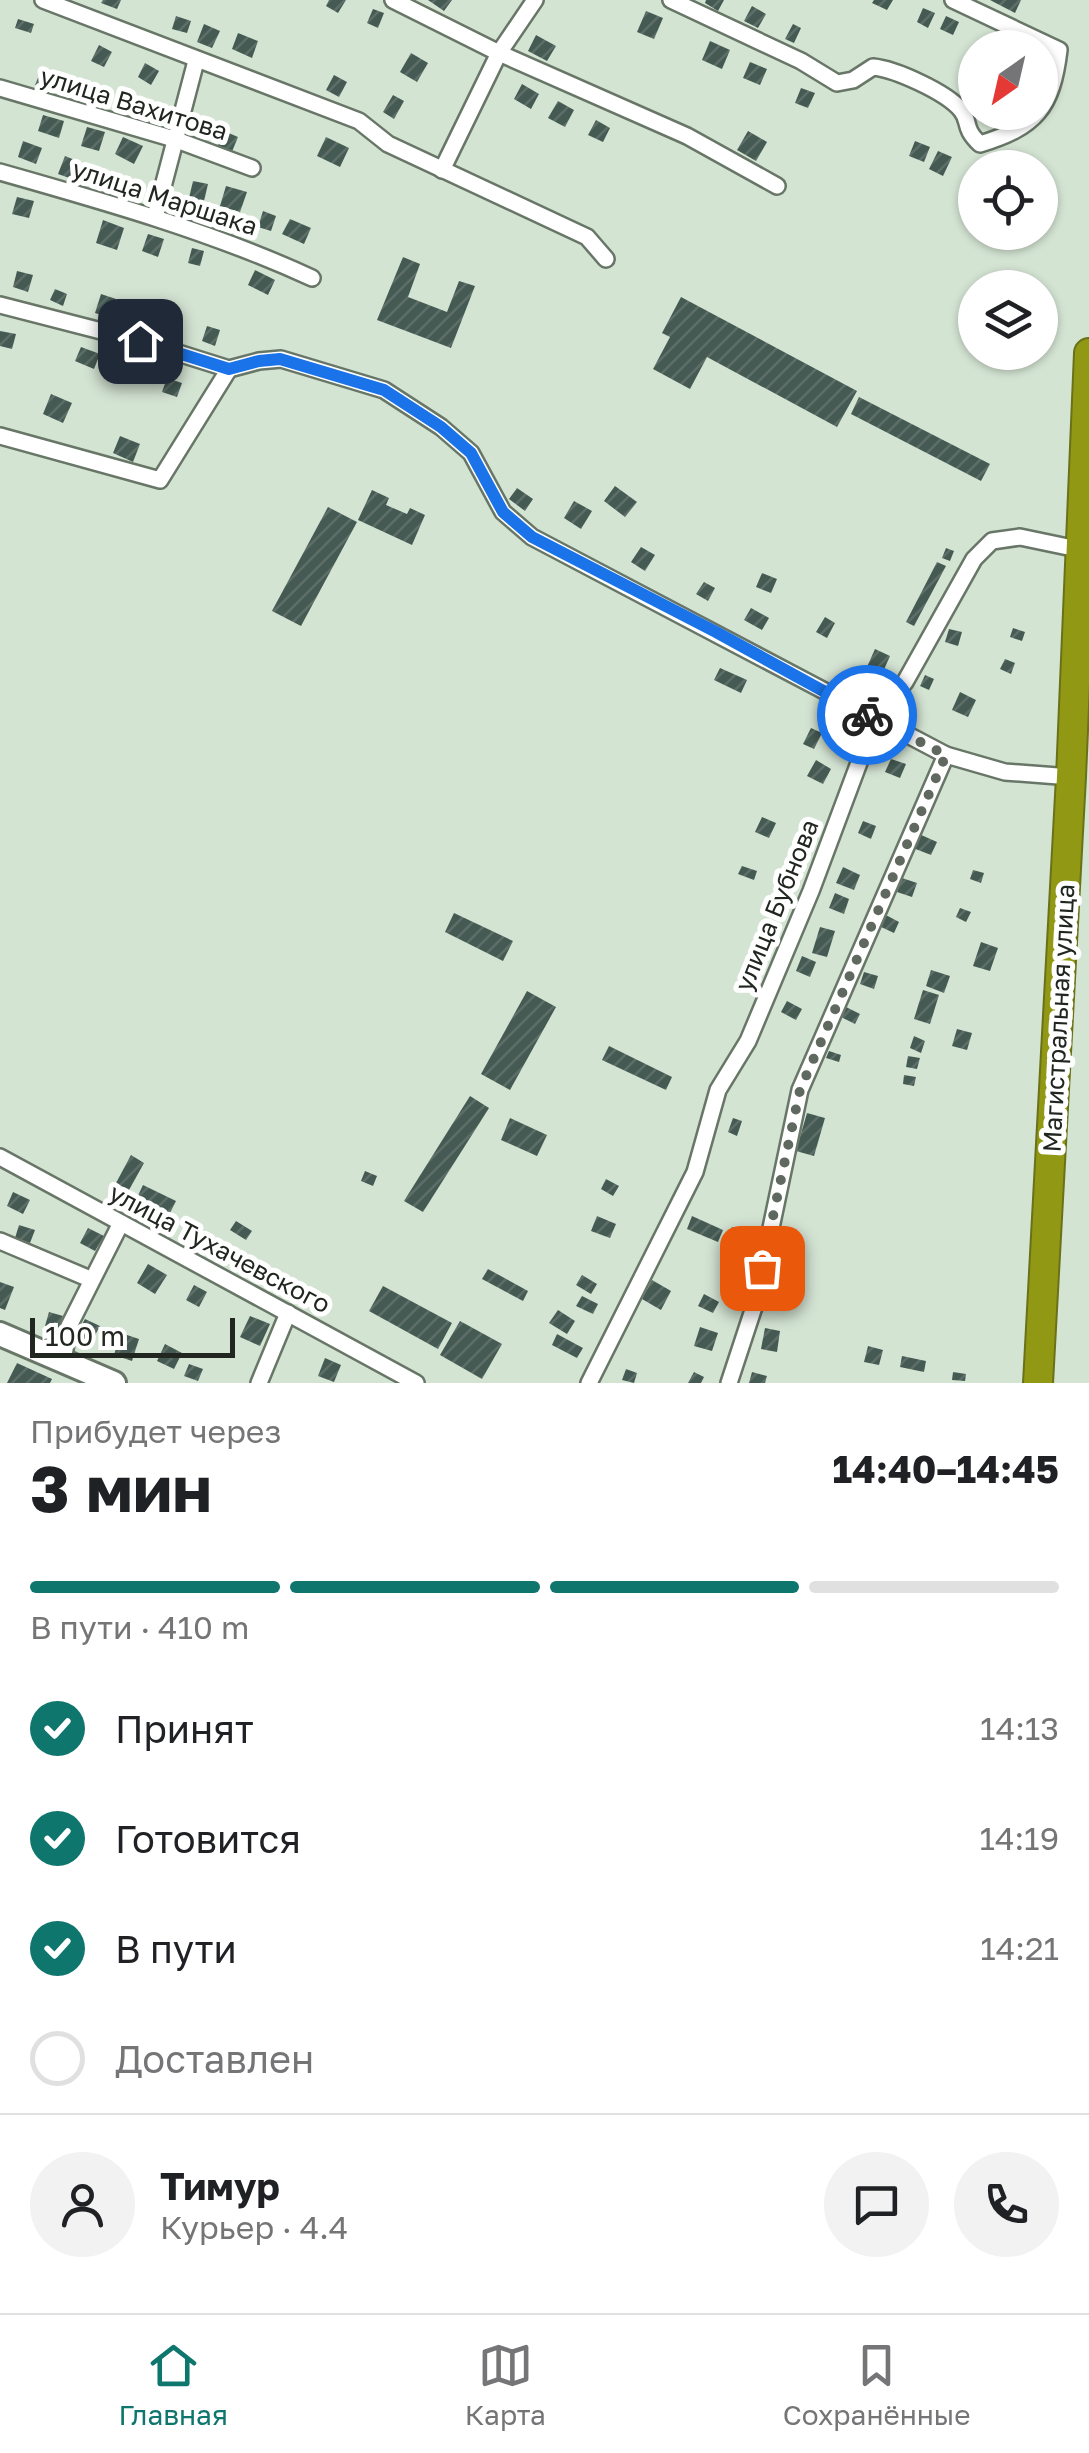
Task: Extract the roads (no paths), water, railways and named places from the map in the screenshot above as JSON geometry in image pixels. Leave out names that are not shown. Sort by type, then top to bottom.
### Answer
[{"type":"highway","name":"Магистральная улица","points":[[1038,1383],[1077,763],[1089,354]]},
{"type":"street","points":[[43,0],[360,121],[388,144],[587,237],[606,259]]},
{"type":"street","points":[[393,0],[499,54],[687,136],[777,186]]},
{"type":"street","points":[[442,170],[499,54],[534,0]]},
{"type":"street","points":[[670,0],[801,61],[837,83],[853,80],[872,67],[940,92],[964,112],[968,133],[980,144],[1013,134],[1039,115],[1055,81],[1059,50],[952,0]]},
{"type":"street","points":[[155,216],[196,61]]},
{"type":"street","name":"улица Вахитова","points":[[0,88],[174,139],[252,168]]},
{"type":"street","name":"улица Маршака","points":[[0,172],[155,216],[312,278]]},
{"type":"street","points":[[0,304],[229,369],[280,359],[384,390],[441,427],[471,453],[503,512],[532,537],[946,755],[1006,772],[1077,763]]},
{"type":"street","points":[[0,436],[160,480],[229,369]]},
{"type":"street","name":"улица Бубнова","points":[[589,1383],[696,1172],[718,1090],[755,1024],[875,720],[905,682],[974,559],[992,541],[1020,538],[1085,551]]},
{"type":"street","points":[[728,1383],[755,1304],[800,1090],[946,755]]},
{"type":"street","name":"улица Тухачевского","points":[[0,1157],[416,1383]]},
{"type":"street","points":[[63,1361],[69,1326],[121,1222]]},
{"type":"street","points":[[0,1241],[90,1279]]},
{"type":"street","points":[[259,1383],[288,1313]]},
{"type":"street","points":[[0,1334],[114,1383]]}]
